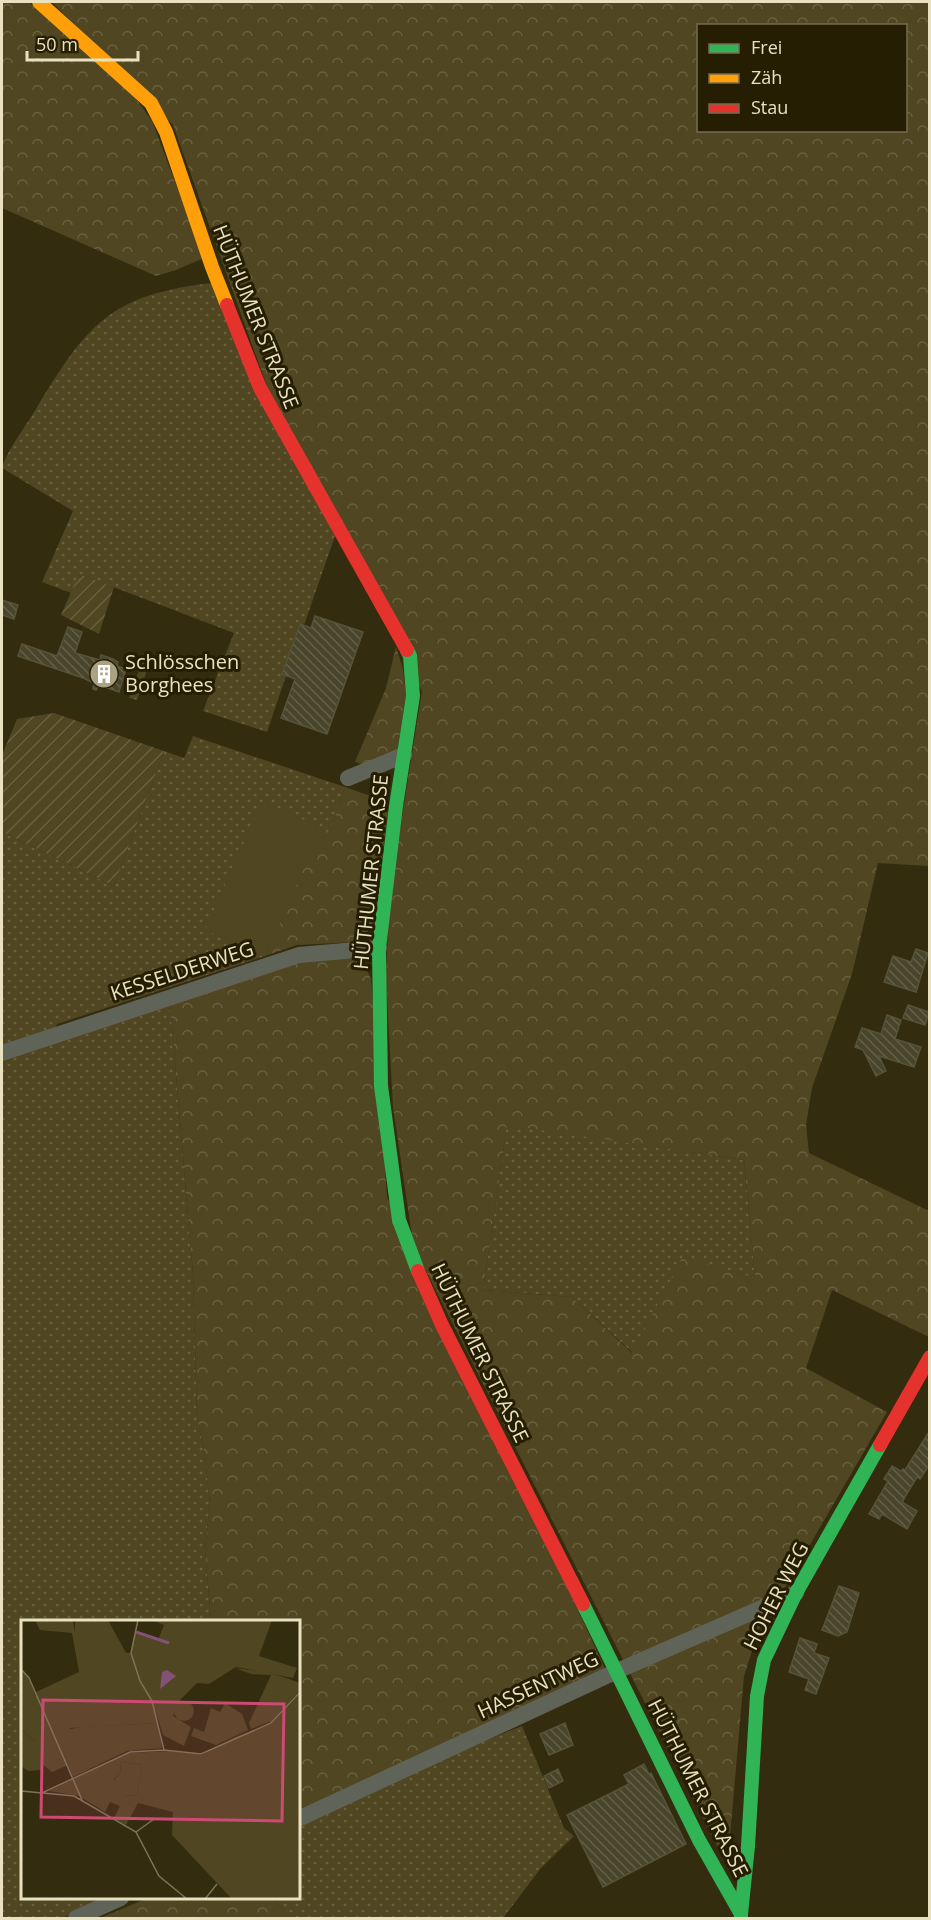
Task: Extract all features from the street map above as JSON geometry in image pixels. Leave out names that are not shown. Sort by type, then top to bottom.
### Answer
[{"type":"street","name":"HÜTHUMER STRASSE","points":[[39,2],[151,103],[166,132],[212,267],[260,388],[400,634],[410,656],[413,696],[379,948],[381,1086],[399,1221],[442,1325],[617,1671],[699,1840],[741,1916]]},
{"type":"street","points":[[348,778],[404,755]]},
{"type":"street","name":"KESSELDERWEG","points":[[2,1053],[299,955],[379,948]]},
{"type":"street","name":"HOHER WEG","points":[[741,1916],[748,1846],[757,1696],[764,1660],[796,1593],[930,1357]]},
{"type":"street","name":"HASSENTWEG","points":[[300,1818],[617,1671],[796,1593]]},
{"type":"street","points":[[76,1918],[119,1899]]},
{"type":"green space","points":[[2,2],[29,2],[134,96],[152,121],[204,258],[156,276],[2,208]]},
{"type":"green space","points":[[52,2],[929,2],[929,866],[878,863],[852,974],[812,1088],[806,1125],[809,1153],[929,1211],[929,1337],[832,1290],[806,1368],[887,1412],[786,1586],[763,1617],[744,1676],[728,1859],[724,1859],[423,1265],[412,1236],[393,1107],[386,979],[389,898],[422,691],[268,389],[173,125]],"holes":[[[507,1125],[744,1160],[755,1278],[683,1256],[632,1353],[572,1297],[483,1290]]]},
{"type":"green space","points":[[213,283],[335,536],[304,625],[299,624],[282,674],[286,676],[267,732],[203,711],[234,633],[79,574],[71,593],[42,582],[73,511],[2,468],[12,446],[71,355],[105,318],[149,295]]},
{"type":"green space","points":[[79,574],[114,587],[99,634],[61,615]]},
{"type":"green space","points":[[396,647],[403,669],[406,696],[395,765],[385,772],[355,762],[386,688]]},
{"type":"green space","points":[[142,662],[149,664],[137,700],[129,698]]},
{"type":"green space","points":[[54,713],[164,751],[114,886],[2,832],[2,755],[17,719]]},
{"type":"green space","points":[[193,736],[345,787],[330,833],[318,829],[265,956],[57,1024],[49,1042],[170,1003],[193,1275],[197,1418],[205,1456],[210,1504],[205,1550],[211,1620],[21,1620],[21,1899],[106,1899],[62,1918],[2,1918],[2,832],[114,886],[164,751],[184,758]]},
{"type":"green space","points":[[345,787],[382,800],[388,811],[373,927],[356,942],[297,945],[265,956],[318,829],[330,832]]},
{"type":"green space","points":[[262,801],[322,828],[265,956],[205,930]]},
{"type":"green space","points":[[349,958],[364,964],[371,979],[387,1197],[606,1671],[300,1812],[300,1620],[211,1620],[205,1550],[210,1504],[205,1456],[197,1418],[193,1275],[170,1003],[300,960]]},
{"type":"green space","points":[[507,1124],[744,1160],[755,1278],[683,1257],[633,1353],[572,1297],[483,1290]]},
{"type":"green space","points":[[522,1726],[564,1828],[574,1836],[541,1868],[503,1918],[288,1918],[275,1899],[300,1899],[300,1814]]},
{"type":"green space","points":[[146,1899],[275,1899],[288,1918],[100,1918]]},
{"type":"building","points":[[2,600],[18,605],[14,619],[2,615]]},
{"type":"building","points":[[315,616],[363,632],[327,734],[281,718],[295,679],[282,674],[300,624],[311,628]]},
{"type":"building","points":[[68,627],[82,632],[75,653],[100,660],[101,655],[113,659],[118,662],[117,666],[126,669],[119,692],[99,685],[96,690],[93,689],[94,683],[83,678],[18,656],[22,644],[57,656]]},
{"type":"building","points":[[916,949],[928,953],[916,992],[884,982],[893,956],[911,962]]},
{"type":"building","points":[[908,1005],[929,1012],[925,1025],[903,1018]]},
{"type":"building","points":[[887,1015],[901,1020],[895,1039],[921,1047],[914,1067],[879,1056],[886,1071],[876,1076],[863,1050],[855,1047],[862,1028],[881,1034]]},
{"type":"building","points":[[930,1430],[930,1464],[920,1479],[917,1477],[902,1502],[917,1511],[907,1529],[882,1514],[879,1519],[869,1514],[888,1481],[884,1479],[892,1466],[901,1471],[905,1470]]},
{"type":"building","points":[[839,1586],[859,1593],[847,1632],[838,1636],[822,1630]]},
{"type":"building","points":[[800,1638],[817,1644],[814,1653],[829,1658],[816,1694],[805,1690],[809,1679],[789,1672]]},
{"type":"building","points":[[565,1723],[573,1745],[549,1755],[540,1734]]},
{"type":"building","points":[[644,1764],[649,1774],[651,1773],[686,1844],[603,1887],[567,1815],[629,1784],[624,1775]]},
{"type":"building","points":[[558,1769],[563,1781],[549,1788],[544,1776]]},
{"type":"traffic: fast","points":[[407,650],[410,656],[413,696],[396,806],[379,948],[381,1086],[399,1220],[418,1271]]},
{"type":"traffic: fast","points":[[741,1914],[748,1846],[757,1696],[764,1660],[796,1593],[880,1445]]},
{"type":"traffic: fast","points":[[583,1604],[699,1840],[741,1914],[741,1918]]},
{"type":"traffic: slow","points":[[39,2],[151,103],[166,132],[227,305]]},
{"type":"traffic: jam","points":[[227,305],[260,388],[407,650]]},
{"type":"traffic: jam","points":[[418,1271],[442,1325],[583,1604]]},
{"type":"traffic: jam","points":[[880,1445],[930,1357]]},
{"type":"place","name":"Schlösschen Borghees","points":[[104,674]]}]
